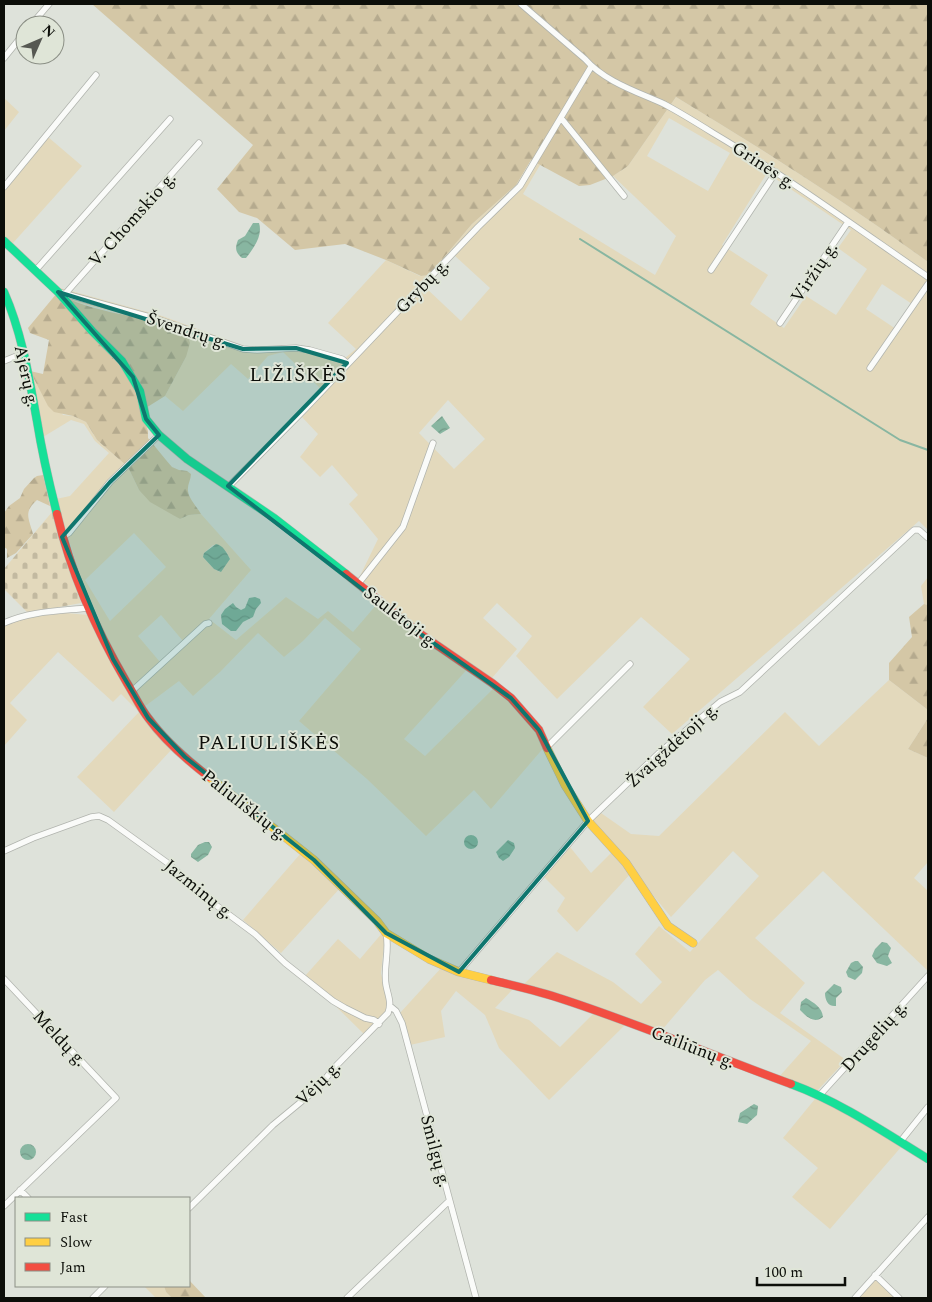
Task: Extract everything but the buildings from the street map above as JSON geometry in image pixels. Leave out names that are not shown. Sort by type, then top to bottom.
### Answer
[{"type":"street","points":[[40,15],[49,4]]},
{"type":"street","name":"Grinės g.","points":[[521,4],[591,67],[622,85],[680,113],[776,172],[928,277]]},
{"type":"street","points":[[4,58],[15,44]]},
{"type":"street","name":"Grybų g.","points":[[229,486],[478,227],[520,186],[591,67]]},
{"type":"street","points":[[4,187],[96,75]]},
{"type":"street","points":[[561,118],[624,196]]},
{"type":"street","points":[[35,271],[170,119]]},
{"type":"street","name":"V. Chomskio g.","points":[[61,293],[199,143]]},
{"type":"street","points":[[711,270],[776,172]]},
{"type":"street","name":"Viržių g.","points":[[780,323],[848,222]]},
{"type":"street","name":"Švendrų g.","points":[[4,242],[61,293],[157,319],[243,349],[296,348],[342,359],[348,363]]},
{"type":"street","points":[[870,368],[928,284]]},
{"type":"street","name":"Ajerų g.","points":[[4,292],[24,353],[44,461]]},
{"type":"street","name":"Saulėtoji g.","points":[[61,293],[92,331],[122,361],[140,391],[146,419],[159,435],[187,459],[274,518],[384,603],[422,635],[511,698],[534,724],[548,746],[565,785],[588,821],[626,863],[668,926],[693,943]]},
{"type":"street","points":[[4,361],[24,353]]},
{"type":"street","points":[[62,537],[69,533],[110,482],[159,435]]},
{"type":"street","points":[[358,584],[403,527],[433,442]]},
{"type":"street","name":"Paliuliškių g.","points":[[44,461],[62,537],[88,608],[105,646],[148,718],[169,742],[198,768],[314,860],[377,921],[386,933],[394,936],[429,959],[446,966]]},
{"type":"street","name":"Žvaigždėtoji g.","points":[[459,972],[588,821],[659,753],[720,702],[740,692],[914,530],[919,530],[928,538]]},
{"type":"street","points":[[4,623],[17,617],[88,608]]},
{"type":"street","points":[[132,691],[209,622]]},
{"type":"street","points":[[548,746],[630,664]]},
{"type":"street","name":"Jazminų g.","points":[[4,852],[33,838],[91,817],[99,816],[108,820],[170,864],[205,897],[255,934],[285,963],[333,1001],[379,1024]]},
{"type":"street","points":[[386,933],[385,975],[390,1006]]},
{"type":"street","name":"Gailiūnų g.","points":[[446,966],[459,972],[575,1003],[635,1024],[819,1096],[928,1159]]},
{"type":"street","name":"Drugelių g.","points":[[819,1096],[928,976]]},
{"type":"street","name":"Meldų g.","points":[[4,979],[116,1098],[20,1190]]},
{"type":"street","points":[[4,992],[10,986]]},
{"type":"street","name":"Vėjų g.","points":[[190,1207],[273,1124],[319,1087],[338,1063],[379,1024],[388,1013],[390,1006]]},
{"type":"street","name":"Smilgų g.","points":[[390,1006],[396,1011],[402,1023],[476,1298]]},
{"type":"street","points":[[900,1142],[928,1106]]},
{"type":"street","points":[[4,1206],[20,1190],[27,1197]]},
{"type":"street","points":[[347,1298],[449,1200]]},
{"type":"street","points":[[855,1298],[928,1216]]},
{"type":"street","points":[[875,1275],[899,1298]]},
{"type":"street","points":[[93,1298],[104,1287]]},
{"type":"highlighted area","points":[[58,292],[243,349],[296,348],[347,363],[228,486],[422,635],[511,698],[539,730],[588,821],[459,972],[386,933],[314,860],[185,757],[148,718],[113,659],[62,537],[110,482],[159,435],[146,419],[133,377]]},
{"type":"green space","points":[[92,4],[928,4],[928,262],[804,177],[676,97],[628,166],[613,176],[590,185],[579,186],[531,160],[516,185],[472,224],[429,275],[421,276],[345,244],[295,250],[257,218],[239,212],[217,189],[253,145]]},
{"type":"green space","points":[[676,97],[804,177],[928,262],[928,530],[919,521],[672,734],[643,707],[690,659],[641,617],[557,699],[516,656],[532,636],[497,603],[483,618],[517,649],[492,678],[472,664],[404,739],[425,756],[494,688],[521,711],[546,745],[491,809],[474,790],[426,836],[367,779],[299,721],[361,649],[325,618],[303,641],[284,657],[258,633],[220,672],[193,696],[179,681],[144,707],[90,607],[56,499],[70,496],[109,453],[95,441],[84,424],[71,420],[43,437],[30,371],[63,415],[73,416],[86,422],[97,440],[128,467],[139,490],[180,519],[189,515],[201,514],[251,570],[209,619],[236,640],[286,597],[318,619],[328,611],[353,632],[383,597],[359,578],[378,539],[349,504],[358,495],[332,465],[320,477],[300,457],[318,434],[302,417],[325,393],[283,352],[268,356],[248,379],[231,364],[183,411],[165,396],[186,357],[163,325],[69,300],[4,244],[4,191],[48,137],[82,166],[13,243],[60,288],[162,316],[247,347],[307,346],[345,358],[356,349],[328,323],[386,260],[420,276],[429,275],[472,224],[516,185],[532,160],[540,165],[523,194],[655,275],[676,236],[613,176],[628,166]],"holes":[[[669,118],[730,153],[708,191],[647,156]],[[767,173],[851,230],[838,248],[867,269],[836,315],[806,296],[784,328],[750,304],[768,275],[722,245]],[[454,255],[490,288],[461,321],[426,288]],[[882,284],[912,304],[896,329],[866,309]],[[448,400],[485,439],[454,469],[419,433]],[[134,533],[166,567],[110,621],[85,580]],[[213,545],[219,545],[230,559],[220,572],[214,569],[203,557],[204,553]],[[161,615],[183,641],[160,662],[138,636]]]},
{"type":"green space","points":[[4,98],[19,112],[4,131]]},
{"type":"green space","points":[[57,293],[96,308],[163,325],[188,337],[190,343],[186,357],[165,396],[141,411],[148,431],[148,438],[172,467],[191,474],[188,491],[191,500],[201,514],[189,515],[180,519],[150,502],[139,490],[128,467],[97,440],[86,422],[73,416],[54,412],[48,406],[30,371],[43,374],[49,340],[30,333],[28,328]]},
{"type":"green space","points":[[43,475],[50,506],[37,500],[33,504],[28,516],[33,534],[16,553],[7,558],[7,549],[4,547],[4,513],[9,506],[20,498],[24,489],[34,478]]},
{"type":"green space","points":[[52,512],[81,603],[28,613],[4,589],[4,569]]},
{"type":"green space","points":[[928,577],[928,605],[924,604],[921,586]]},
{"type":"green space","points":[[924,604],[928,605],[928,710],[889,680],[889,663],[912,637],[909,617]]},
{"type":"green space","points":[[66,613],[88,615],[107,655],[172,749],[114,812],[77,777],[139,712],[121,694],[113,702],[58,652],[10,703],[27,720],[4,746],[4,625],[27,618]]},
{"type":"green space","points":[[889,680],[928,710],[928,718],[908,749],[928,758],[928,862],[914,878],[928,891],[928,969],[823,871],[755,938],[805,983],[780,1013],[846,1060],[816,1092],[778,1078],[811,1041],[750,999],[718,970],[705,980],[661,1031],[522,986],[557,952],[613,982],[641,1004],[662,982],[635,954],[659,926],[690,952],[759,876],[733,851],[671,917],[633,871],[577,932],[557,911],[565,898],[544,877],[570,847],[591,873],[615,849],[592,821],[601,813],[631,834],[659,836],[785,712],[819,746]]},
{"type":"green space","points":[[928,718],[928,758],[908,749]]},
{"type":"green space","points":[[301,853],[341,887],[281,953],[243,920]]},
{"type":"green space","points":[[383,932],[385,935],[381,973],[388,1007],[384,1015],[365,1035],[305,976],[338,939],[360,959]]},
{"type":"green space","points":[[442,967],[513,989],[495,1008],[529,1020],[560,1047],[594,1013],[626,1024],[549,1100],[499,1048],[485,1015],[456,991],[441,1011],[445,1037],[410,1045],[400,1013]]},
{"type":"green space","points":[[815,1099],[845,1112],[902,1146],[830,1229],[792,1197],[818,1168],[783,1138]]},
{"type":"green space","points":[[877,1280],[896,1298],[858,1298],[874,1281]]},
{"type":"green space","points":[[190,1281],[206,1298],[172,1298],[164,1287],[190,1287]]},
{"type":"green space","points":[[145,1287],[164,1287],[172,1298],[156,1298]]},
{"type":"water","points":[[253,223],[259,223],[259,237],[246,258],[242,258],[237,252],[237,243],[238,240],[245,236]]},
{"type":"water","points":[[442,416],[450,428],[440,434],[431,426]]},
{"type":"water","points":[[216,544],[223,548],[230,559],[221,572],[214,569],[203,557],[204,553]]},
{"type":"water","points":[[255,597],[260,599],[261,603],[253,617],[243,622],[236,631],[231,631],[222,624],[221,615],[225,609],[233,603],[241,610],[245,608],[249,598]]},
{"type":"water","points":[[468,835],[474,835],[478,842],[474,849],[468,849],[464,845],[464,839]]},
{"type":"water","points":[[508,840],[514,843],[515,848],[509,857],[503,861],[496,852]]},
{"type":"water","points":[[209,842],[212,847],[208,855],[198,862],[191,857],[191,854],[198,845]]},
{"type":"water","points":[[882,942],[887,943],[891,948],[888,956],[892,963],[887,966],[877,963],[872,956],[875,949]]},
{"type":"water","points":[[858,961],[863,967],[862,973],[855,980],[848,977],[846,972],[851,963]]},
{"type":"water","points":[[834,984],[841,987],[842,992],[836,998],[836,1006],[829,1004],[825,996],[825,993]]},
{"type":"water","points":[[806,998],[819,1008],[823,1017],[814,1020],[800,1010],[801,1002]]},
{"type":"water","points":[[754,1104],[758,1106],[757,1115],[747,1124],[738,1122],[740,1113]]},
{"type":"water","points":[[25,1144],[31,1144],[36,1149],[34,1158],[25,1160],[20,1155],[20,1149]]},
{"type":"waterway","points":[[580,239],[900,440],[928,450]]},
{"type":"traffic: fast","points":[[4,241],[58,292],[92,331],[122,361],[140,391],[146,419],[159,435],[187,459],[274,518],[346,574]]},
{"type":"traffic: fast","points":[[4,292],[16,323],[24,355],[43,456],[57,514]]},
{"type":"traffic: fast","points":[[791,1084],[844,1109],[928,1159]]},
{"type":"traffic: slow","points":[[547,748],[565,785],[588,821],[626,863],[668,926],[693,943]]},
{"type":"traffic: slow","points":[[209,777],[314,860],[377,921],[386,933],[429,959],[459,972],[491,980]]},
{"type":"traffic: jam","points":[[57,514],[69,558],[95,622],[140,706],[169,743],[209,777]]},
{"type":"traffic: jam","points":[[346,574],[422,635],[511,698],[539,730],[547,748]]},
{"type":"traffic: jam","points":[[491,980],[545,994],[591,1009],[791,1084]]},
{"type":"district","name":"LIŽIŠKĖS","points":[[298,374]]},
{"type":"district","name":"PALIULIŠKĖS","points":[[269,742]]}]
